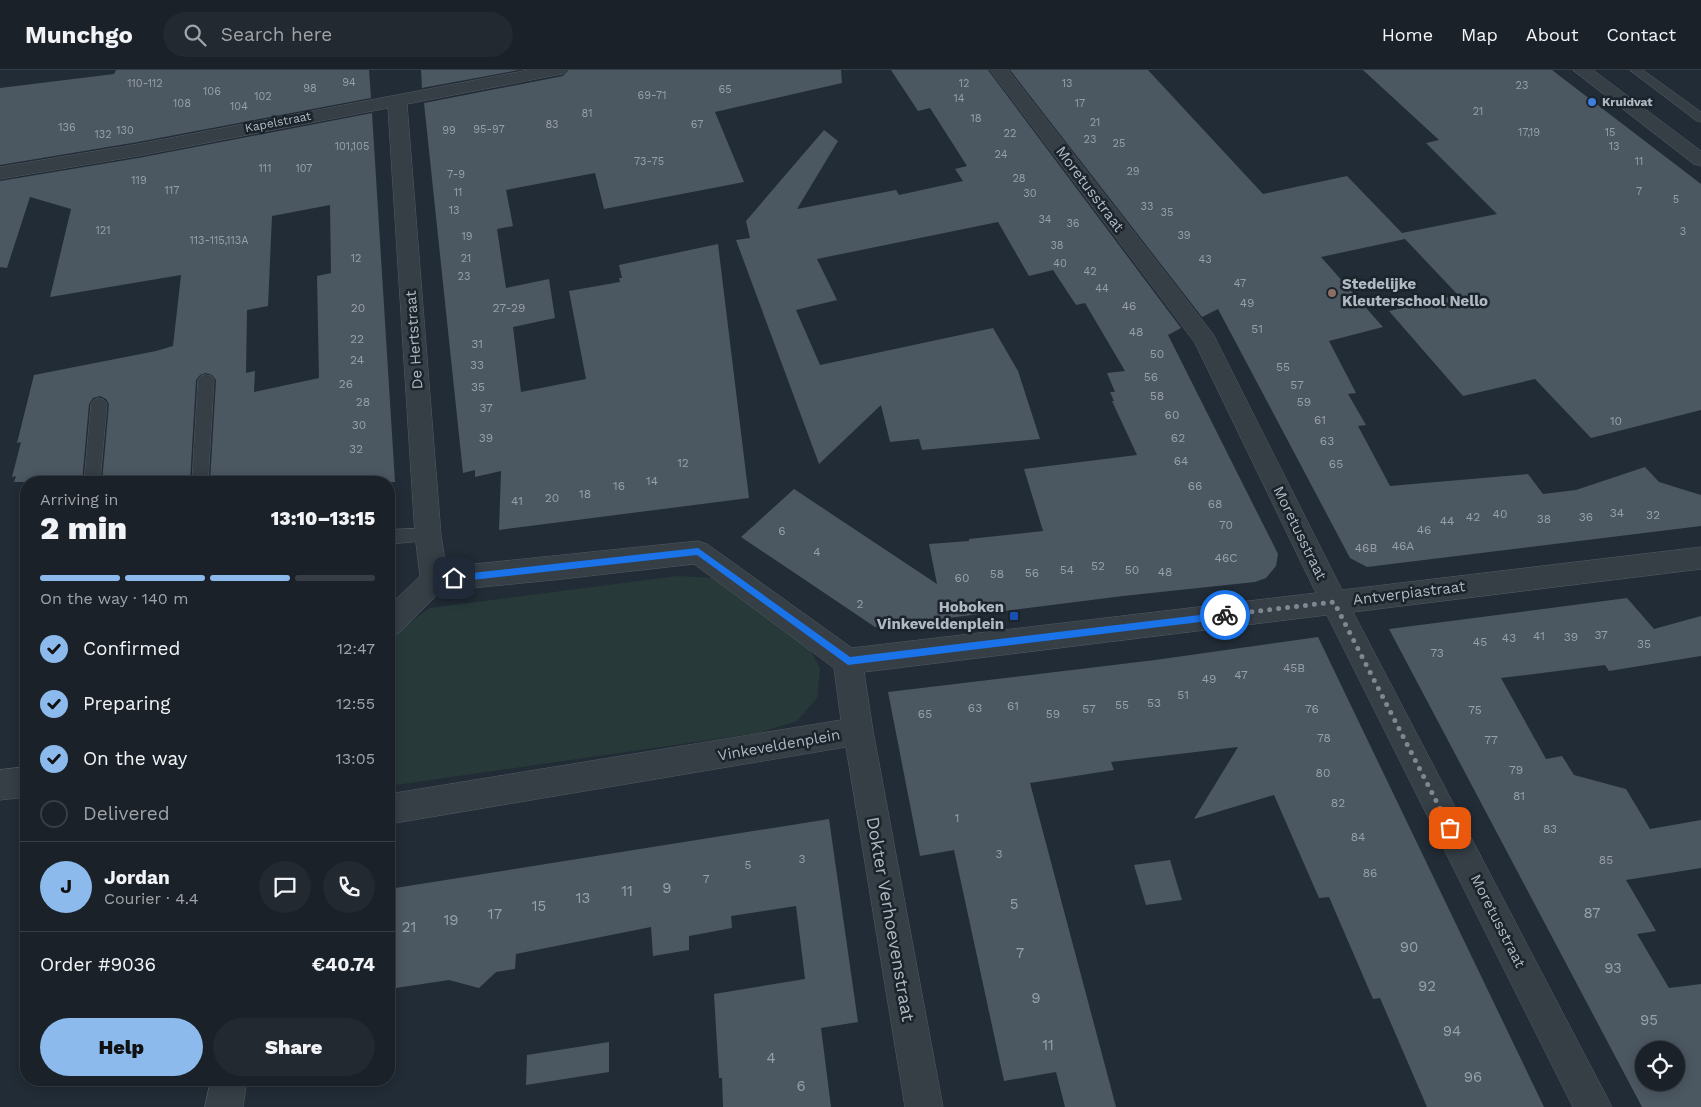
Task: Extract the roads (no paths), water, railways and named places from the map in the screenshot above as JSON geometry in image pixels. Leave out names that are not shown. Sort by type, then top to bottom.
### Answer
[{"type":"street","name":"Kapelstraat","points":[[0,173],[138,150],[557,70]]},
{"type":"street","name":"Moretusstraat","points":[[1000,70],[1205,340],[1334,602],[1593,1107]]},
{"type":"street","points":[[1582,70],[1701,160]]},
{"type":"street","name":"De Hertstraat","points":[[397,100],[428,535],[434,580]]},
{"type":"street","points":[[395,618],[434,580],[553,569],[698,552],[848,661]]},
{"type":"street","name":"Antverpiastraat","points":[[848,661],[1701,558]]},
{"type":"street","name":"Vinkeveldenplein","points":[[395,808],[858,731],[848,661]]},
{"type":"street","name":"Dokter Verhoevenstraat","points":[[858,731],[924,1107]]},
{"type":"street","points":[[0,786],[20,783]]},
{"type":"street","points":[[224,1107],[228,1086]]},
{"type":"lane","points":[[1636,70],[1701,118]]},
{"type":"lane","points":[[200,476],[206,380]]},
{"type":"lane","points":[[93,476],[99,404]]},
{"type":"lane","points":[[395,537],[428,535]]},
{"type":"place","name":"Kruidvat","points":[[1592,102]]},
{"type":"place","name":"Stedelijke Kleuterschool Nello","points":[[1332,293]]},
{"type":"place","name":"Hoboken Vinkeveldenplein","points":[[1014,616]]}]
